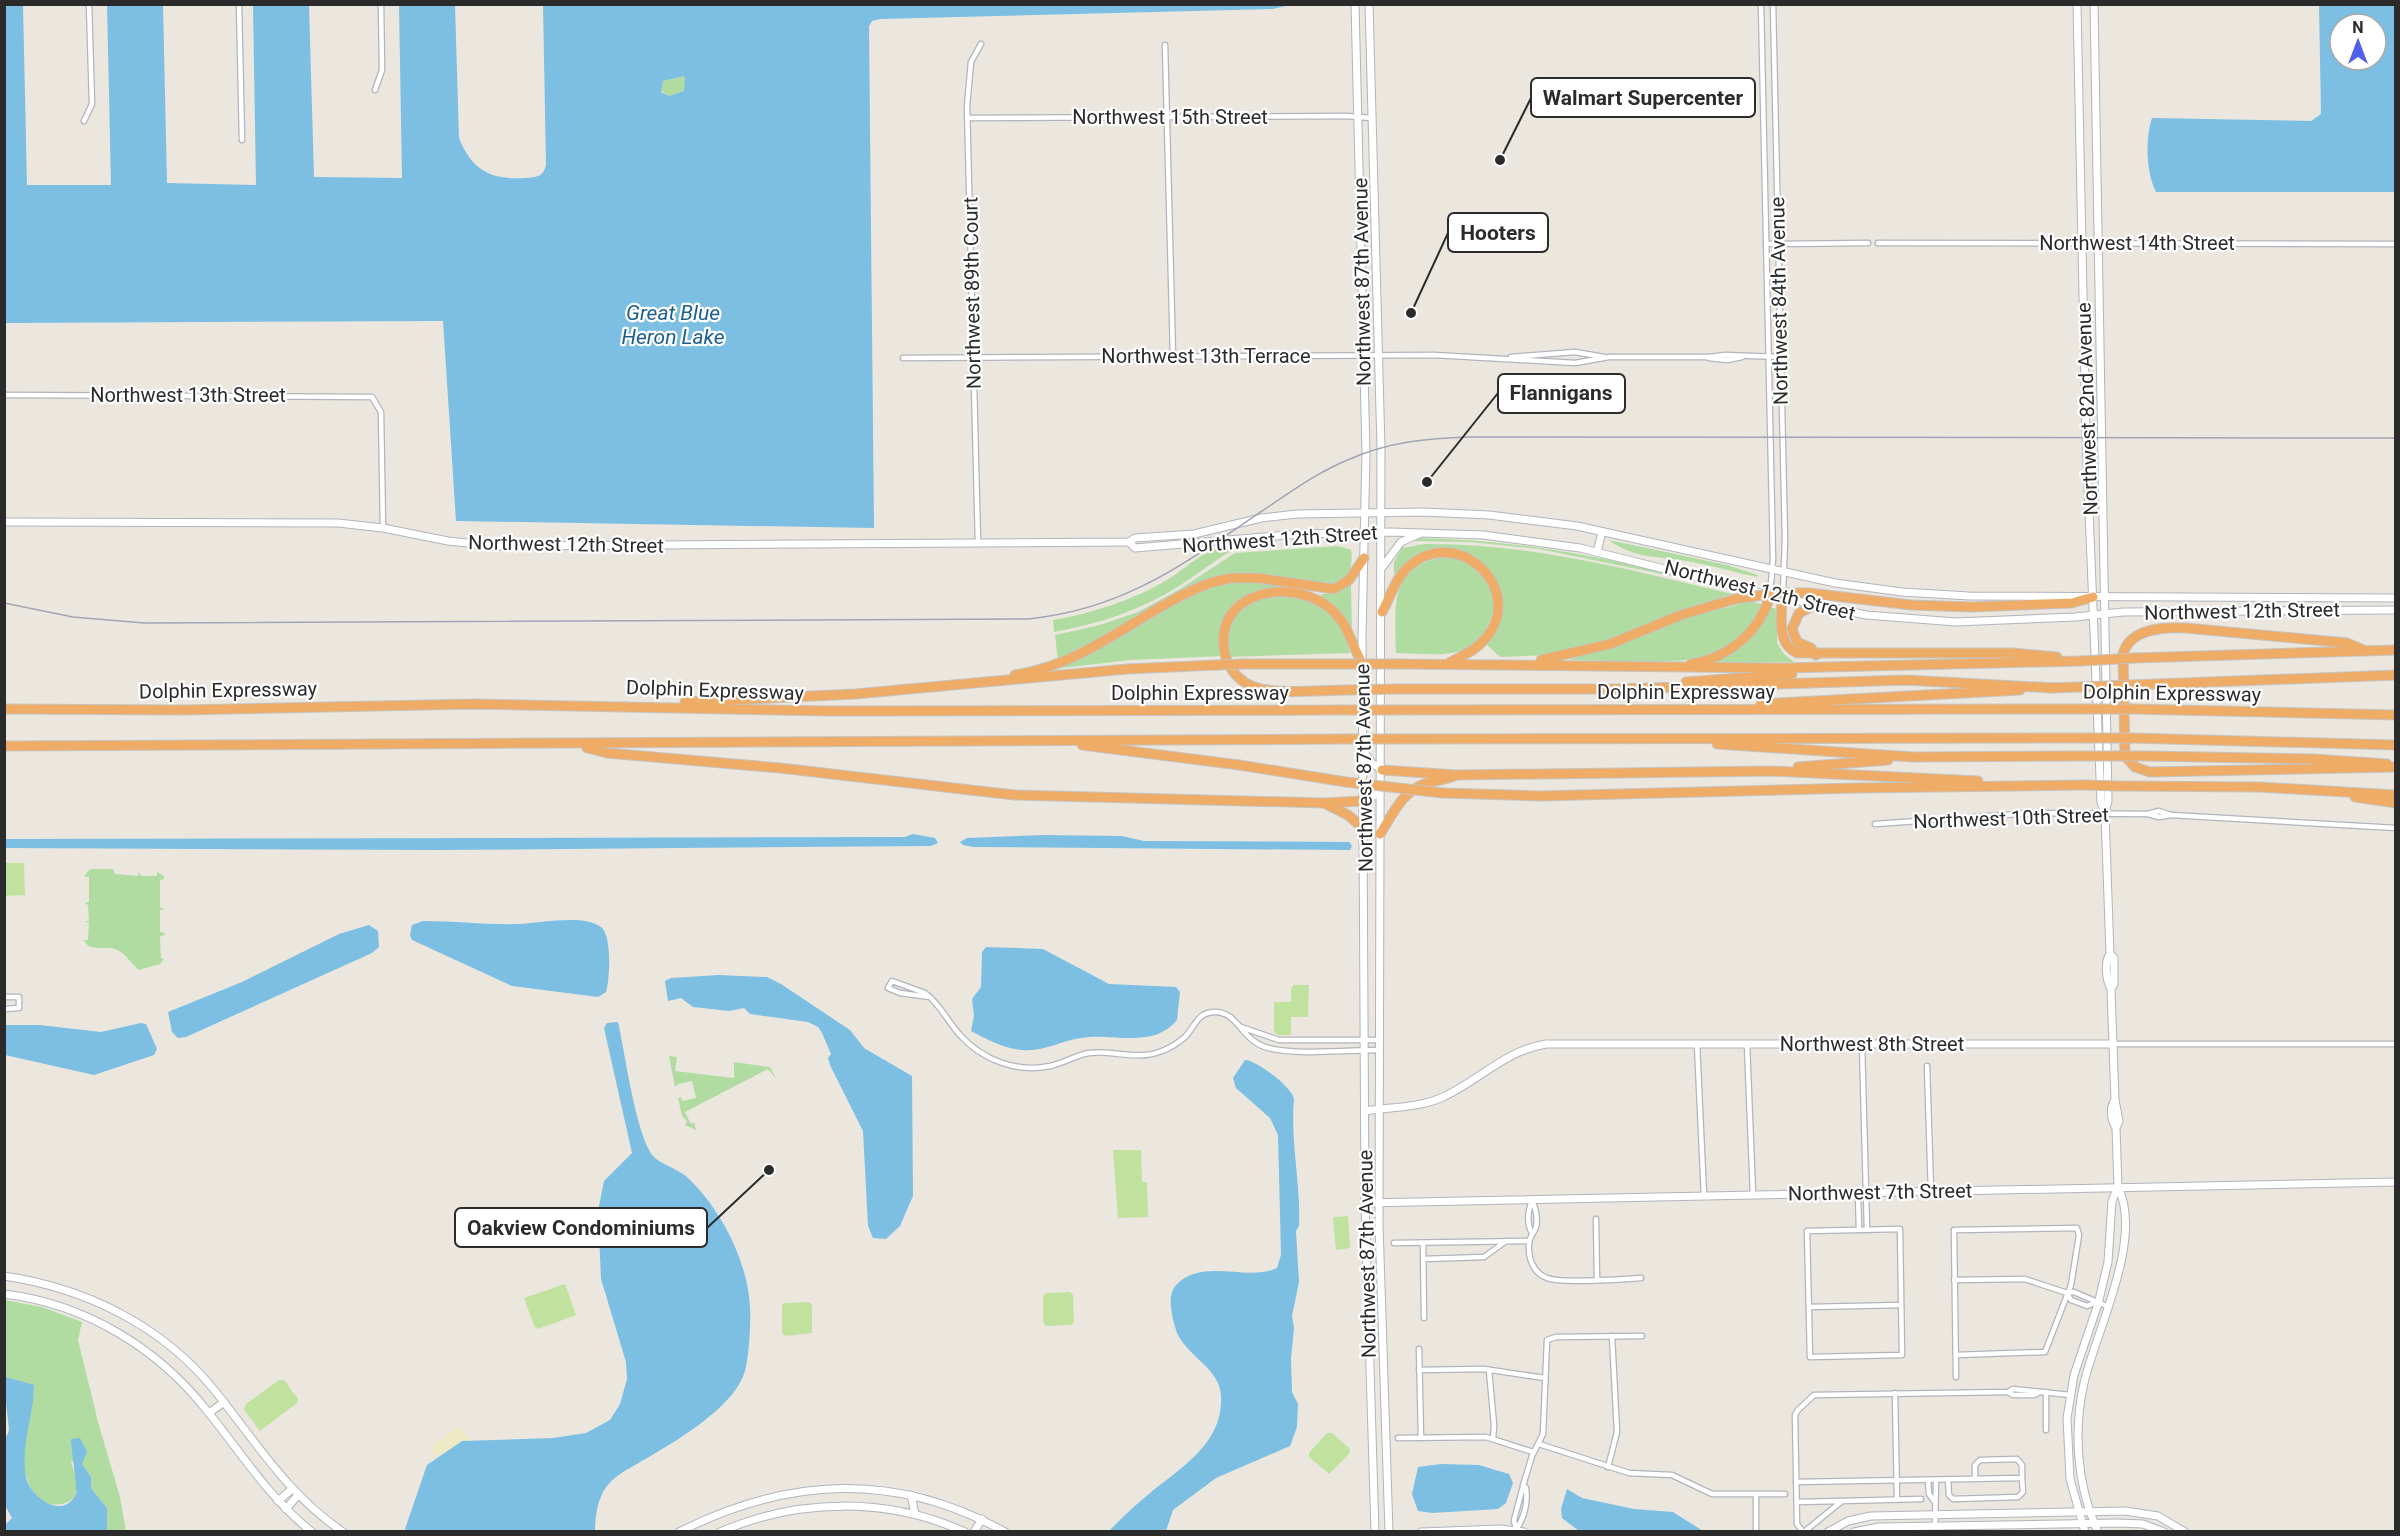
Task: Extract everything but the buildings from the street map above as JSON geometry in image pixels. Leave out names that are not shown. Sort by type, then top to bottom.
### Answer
[{"type":"highway","points":[[1382,612],[1402,574],[1423,557],[1451,553],[1462,555],[1479,565],[1490,578],[1496,594],[1494,622],[1478,646],[1446,664]]},
{"type":"highway","points":[[960,686],[974,680],[1043,669],[1076,657],[1210,583],[1231,578],[1258,578],[1334,589],[1349,580],[1364,558]]},
{"type":"highway","points":[[1362,663],[1348,631],[1337,615],[1306,595],[1285,591],[1264,593],[1241,604],[1232,614],[1223,635],[1223,646],[1230,668],[1245,682],[1263,689],[1617,689],[1895,680],[2054,688]]},
{"type":"highway","points":[[1519,664],[1599,648],[1681,615],[1735,599],[1777,593],[1809,593],[1911,605],[1960,606],[2072,603],[2093,597]]},
{"type":"highway","points":[[1667,667],[1704,662],[1730,650],[1754,628],[1770,595]]},
{"type":"highway","points":[[1782,598],[1782,632],[1787,647],[1797,653],[1816,655],[2013,653],[2080,661]]},
{"type":"highway","points":[[1813,606],[1799,613],[1792,629],[1797,642],[1811,648],[1816,655]]},
{"type":"highway","points":[[2366,651],[2347,643],[2181,628],[2158,628],[2144,633],[2129,643],[2123,654],[2126,756],[2134,767],[2150,772],[2396,766]]},
{"type":"highway","points":[[590,705],[813,697],[960,686],[1126,669],[1243,664],[1519,664],[1830,668],[2396,650]]},
{"type":"highway","points":[[1617,689],[1830,668]]},
{"type":"highway","points":[[1675,710],[2054,688],[2396,678]]},
{"type":"highway","name":"Dolphin Expressway","points":[[4,709],[590,705],[829,711],[2082,709],[2396,716]]},
{"type":"highway","points":[[4,746],[1050,740],[2083,738],[2268,739],[2396,745]]},
{"type":"highway","points":[[1670,739],[1763,749],[1913,757],[2144,756],[2313,759],[2396,766]]},
{"type":"highway","points":[[1050,740],[1443,794],[1551,796],[2084,785],[2311,790],[2396,795]]},
{"type":"highway","points":[[570,744],[607,753],[768,767],[1014,795],[1324,803],[1363,801]]},
{"type":"highway","points":[[1771,771],[1913,757]]},
{"type":"highway","points":[[1382,770],[1457,775],[1771,771],[1925,776],[2017,785]]},
{"type":"highway","points":[[1380,834],[1399,804],[1412,790],[1425,783],[1457,775]]},
{"type":"highway","points":[[2311,790],[2396,803]]},
{"type":"highway","points":[[1324,803],[1344,813],[1364,829]]},
{"type":"main road","name":"Northwest 87th Avenue","points":[[1355,4],[1366,514],[1362,663],[1365,1203],[1375,1532]]},
{"type":"main road","name":"Northwest 87th Avenue","points":[[1369,4],[1382,569],[1379,1108],[1389,1532]]},
{"type":"main road","name":"Northwest 82nd Avenue","points":[[2077,4],[2092,616],[2101,802],[2105,813]]},
{"type":"main road","name":"Northwest 82nd Avenue","points":[[2094,4],[2108,801],[2105,813],[2110,954],[2114,958],[2114,984],[2111,989],[2115,1100],[2119,1120],[2116,1128],[2118,1187],[2124,1201],[2123,1238],[2109,1307],[2086,1372],[2079,1415],[2079,1459],[2090,1512],[2098,1532]]},
{"type":"main road","name":"Northwest 12th Street","points":[[1129,543],[1135,537],[1204,532],[1282,515],[1381,513],[1498,515],[1602,532],[1845,585],[1930,595],[2396,598]]},
{"type":"main road","name":"Northwest 12th Street","points":[[4,522],[338,523],[383,528],[448,541],[497,546],[1129,543],[1135,548],[1268,536],[1423,532],[1511,537],[1597,552],[1813,606],[1890,618],[1956,622],[2104,615],[2396,610]]},
{"type":"main road","points":[[1382,569],[1401,543],[1423,532]]},
{"type":"main road","points":[[1597,552],[1602,532]]},
{"type":"main road","points":[[1362,749],[1372,764],[1382,770]]},
{"type":"main road","points":[[1363,801],[1374,796],[1382,783]]},
{"type":"main road","name":"Northwest 8th Street","points":[[1365,1111],[1414,1105],[1442,1098],[1504,1058],[1539,1045],[2113,1044]]},
{"type":"main road","name":"Northwest 7th Street","points":[[1365,1203],[2396,1182]]},
{"type":"main road","name":"Northwest 82nd Avenue","points":[[2085,1532],[2067,1462],[2066,1429],[2077,1363],[2110,1251],[2112,1201],[2118,1187]]},
{"type":"main road","points":[[4,1276],[66,1290],[107,1305],[132,1320],[186,1361],[224,1402],[292,1489],[344,1532]]},
{"type":"main road","points":[[4,1294],[59,1306],[116,1331],[167,1367],[209,1413],[278,1501],[312,1532]]},
{"type":"main road","points":[[209,1413],[224,1402]]},
{"type":"main road","points":[[1372,1432],[1386,1432]]},
{"type":"main road","points":[[679,1532],[740,1504],[793,1492],[846,1488],[911,1495],[982,1519],[1005,1532]]},
{"type":"main road","points":[[278,1501],[292,1489]]},
{"type":"main road","points":[[286,1509],[298,1495]]},
{"type":"main road","points":[[911,1495],[915,1514]]},
{"type":"main road","points":[[720,1532],[769,1515],[812,1507],[861,1506],[915,1514],[965,1532]]},
{"type":"main road","points":[[1828,1532],[1845,1522],[1865,1517],[2090,1512],[2148,1513],[2169,1521],[2185,1532]]},
{"type":"main road","points":[[974,1532],[982,1519]]},
{"type":"main road","points":[[1854,1532],[1867,1528],[2094,1523],[2143,1524],[2164,1532]]},
{"type":"main road","points":[[2106,1532],[2118,1523]]},
{"type":"main road","points":[[1421,1532],[1484,1530],[1524,1532]]},
{"type":"street","points":[[84,121],[92,104],[89,4]]},
{"type":"street","points":[[239,4],[242,140]]},
{"type":"street","points":[[375,90],[382,70],[381,4]]},
{"type":"street","name":"Northwest 84th Avenue","points":[[1761,4],[1769,357],[1772,569],[1770,595]]},
{"type":"street","name":"Northwest 84th Avenue","points":[[1773,4],[1785,572],[1782,598]]},
{"type":"street","name":"Northwest 89th Court","points":[[978,543],[968,118],[971,62],[981,44]]},
{"type":"street","points":[[1166,45],[1173,356]]},
{"type":"street","name":"Northwest 15th Street","points":[[968,118],[1372,118]]},
{"type":"street","points":[[1764,162],[1777,162]]},
{"type":"street","points":[[1766,244],[1868,243]]},
{"type":"street","name":"Northwest 14th Street","points":[[1878,243],[2396,244]]},
{"type":"street","name":"Northwest 13th Terrace","points":[[1509,357],[1575,352],[1609,357],[1725,355],[1781,357]]},
{"type":"street","name":"Northwest 13th Terrace","points":[[903,358],[1378,355],[1509,357],[1575,363],[1609,357]]},
{"type":"street","name":"Northwest 13th Street","points":[[4,395],[372,397],[381,412],[383,528]]},
{"type":"street","name":"Northwest 10th Street","points":[[1875,824],[2032,813],[2148,814],[2159,811],[2171,815],[2396,828]]},
{"type":"street","points":[[930,997],[900,993],[888,988],[892,981],[930,997],[940,1005],[959,1035],[974,1049],[997,1062],[1022,1068],[1050,1066],[1089,1053],[1132,1056],[1158,1052],[1178,1042],[1197,1019],[1209,1013],[1227,1015],[1241,1027],[1251,1041],[1274,1049],[1379,1050]]},
{"type":"street","points":[[4,997],[19,997],[19,1008],[4,1009]]},
{"type":"street","points":[[1241,1027],[1279,1040],[1379,1040]]},
{"type":"street","points":[[1697,1044],[1704,1196]]},
{"type":"street","points":[[1747,1044],[1753,1195]]},
{"type":"street","name":"Northwest 8th Street","points":[[2113,1044],[2396,1044]]},
{"type":"street","points":[[1858,1230],[1862,1193],[1862,1045]]},
{"type":"street","points":[[1927,1066],[1931,1191]]},
{"type":"street","points":[[1862,1193],[1867,1230]]},
{"type":"street","points":[[1532,1200],[1528,1218],[1532,1233],[1529,1240],[1530,1262],[1546,1278],[1641,1278]]},
{"type":"street","points":[[1596,1219],[1597,1279]]},
{"type":"street","points":[[1956,1355],[2042,1353],[2046,1350],[2067,1293],[2079,1235],[2077,1228],[1954,1230],[1956,1377]]},
{"type":"street","points":[[1899,1229],[1902,1355],[1810,1357],[1807,1232],[1858,1230],[1899,1229]]},
{"type":"street","points":[[1395,1243],[1529,1240]]},
{"type":"street","points":[[1423,1259],[1484,1257],[1506,1241]]},
{"type":"street","points":[[1423,1243],[1424,1318]]},
{"type":"street","points":[[1954,1280],[2025,1279],[2067,1293],[2074,1292],[2109,1307]]},
{"type":"street","points":[[2067,1293],[2071,1300],[2087,1306],[2096,1303]]},
{"type":"street","points":[[1809,1307],[1901,1305]]},
{"type":"street","points":[[1608,1467],[1617,1432],[1612,1336]]},
{"type":"street","points":[[1515,1531],[1514,1520],[1523,1485],[1533,1452],[1539,1444],[1544,1429],[1546,1344],[1549,1339],[1642,1336]]},
{"type":"street","points":[[1419,1349],[1421,1438]]},
{"type":"street","points":[[1419,1370],[1489,1370],[1545,1378]]},
{"type":"street","points":[[1489,1370],[1494,1425],[1492,1439]]},
{"type":"street","points":[[1842,1501],[1803,1532],[1797,1524],[1795,1415],[1816,1394],[2008,1392],[2013,1389],[2070,1395]]},
{"type":"street","points":[[2043,1392],[2046,1430]]},
{"type":"street","points":[[1895,1393],[1897,1499]]},
{"type":"street","points":[[1398,1438],[1492,1439],[1533,1452]]},
{"type":"street","points":[[1539,1444],[1635,1474],[1672,1475],[1712,1494],[1785,1494]]},
{"type":"street","points":[[1948,1479],[1948,1495],[1953,1499],[2018,1497],[2023,1492],[2022,1465],[2017,1459],[1978,1461],[1975,1479]]},
{"type":"street","points":[[1796,1482],[2022,1478]]},
{"type":"street","points":[[1928,1480],[1929,1494],[1934,1501]]},
{"type":"street","points":[[1935,1526],[1936,1480]]},
{"type":"street","points":[[1756,1495],[1756,1532]]},
{"type":"street","points":[[1797,1502],[1921,1499]]},
{"type":"green space","points":[[685,76],[685,91],[669,96],[661,91],[663,81]]},
{"type":"green space","points":[[1419,538],[1493,542],[1566,552],[1638,566],[1710,584],[1539,549],[1470,542],[1408,541]]},
{"type":"green space","points":[[1609,540],[1727,565],[1758,575],[1757,577],[1699,563],[1642,555],[1617,546]]},
{"type":"green space","points":[[1425,544],[1465,545],[1544,553],[1737,595],[1684,609],[1603,643],[1548,655],[1500,657],[1486,644],[1498,626],[1502,607],[1499,589],[1491,573],[1478,560],[1462,551],[1443,548],[1417,554],[1394,574],[1394,562],[1402,548]]},
{"type":"green space","points":[[1227,546],[1229,552],[1176,588],[1147,603],[1102,621],[1054,632],[1053,620],[1083,614],[1126,600],[1167,580],[1210,551]]},
{"type":"green space","points":[[1338,546],[1351,550],[1352,562],[1347,576],[1335,586],[1223,576],[1208,579],[1098,642],[1058,661],[1055,635],[1100,625],[1138,612],[1180,589],[1235,553]]},
{"type":"green space","points":[[1452,556],[1475,568],[1490,585],[1494,606],[1483,634],[1472,645],[1454,653],[1396,653],[1397,601],[1400,587],[1406,576],[1416,567],[1431,560]]},
{"type":"green space","points":[[1244,580],[1276,584],[1276,588],[1264,590],[1221,628],[1219,649],[1222,656],[1131,660],[1053,669],[1193,593],[1217,584]]},
{"type":"green space","points":[[1351,584],[1352,631],[1335,607],[1319,597],[1322,594],[1335,593]]},
{"type":"green space","points":[[1272,595],[1300,599],[1323,608],[1340,625],[1350,653],[1228,657],[1229,633],[1235,616],[1249,604]]},
{"type":"green space","points":[[1751,601],[1763,605],[1754,620],[1737,640],[1716,654],[1703,658],[1666,661],[1569,660],[1682,619]]},
{"type":"green space","points":[[1769,607],[1777,609],[1777,643],[1784,654],[1794,662],[1713,663]]},
{"type":"green space","points":[[5,863],[24,863],[25,895],[5,896]]},
{"type":"green space","points":[[92,869],[113,869],[115,874],[138,876],[139,872],[141,876],[157,876],[157,872],[164,876],[164,879],[160,880],[160,907],[165,910],[160,910],[160,932],[165,935],[160,936],[161,958],[164,959],[160,964],[139,970],[115,949],[93,948],[86,944],[84,940],[88,940],[89,923],[84,921],[89,921],[88,905],[84,903],[89,902],[89,877],[84,877]]},
{"type":"green space","points":[[1294,985],[1309,985],[1308,1017],[1291,1017],[1291,1035],[1278,1035],[1274,1032],[1274,1002],[1291,1002],[1291,988]]},
{"type":"green space","points":[[669,1056],[677,1057],[675,1071],[734,1078],[734,1062],[770,1067],[777,1080],[768,1069],[685,1112],[691,1124],[694,1122],[696,1130],[685,1125],[687,1121],[682,1116],[678,1098],[681,1097],[682,1101],[696,1098],[692,1081],[678,1084],[675,1087]]},
{"type":"green space","points":[[1113,1150],[1141,1150],[1142,1182],[1147,1182],[1148,1217],[1118,1218]]},
{"type":"green space","points":[[1348,1216],[1350,1248],[1336,1250],[1333,1219]]},
{"type":"green space","points":[[565,1284],[576,1315],[538,1329],[534,1326],[524,1298]]},
{"type":"green space","points":[[1070,1292],[1073,1295],[1074,1322],[1071,1325],[1046,1326],[1043,1322],[1043,1296],[1046,1293]]},
{"type":"green space","points":[[5,1300],[42,1307],[82,1322],[78,1340],[98,1422],[120,1497],[126,1531],[107,1531],[107,1508],[91,1488],[91,1477],[82,1464],[71,1461],[77,1488],[73,1499],[68,1502],[45,1503],[38,1499],[31,1489],[25,1471],[23,1449],[34,1393],[6,1377],[5,1380]]},
{"type":"green space","points":[[809,1302],[812,1305],[812,1333],[785,1336],[782,1333],[782,1305]]},
{"type":"green space","points":[[279,1380],[284,1380],[298,1399],[297,1403],[260,1431],[244,1410],[246,1404]]},
{"type":"green space","points":[[1327,1433],[1332,1433],[1350,1449],[1349,1454],[1329,1474],[1309,1457],[1309,1453]]},
{"type":"sand","points":[[459,1426],[470,1439],[437,1457],[429,1448]]},
{"type":"water","name":"Great Blue Heron Lake","points":[[4,5],[23,5],[27,185],[111,185],[107,5],[163,5],[167,183],[256,185],[253,5],[309,5],[314,177],[402,178],[399,5],[455,5],[459,138],[470,158],[484,171],[502,177],[529,178],[539,176],[546,165],[543,5],[1290,5],[1273,9],[872,21],[869,26],[874,528],[456,521],[443,321],[5,323]],"holes":[[[685,76],[684,91],[669,96],[661,92],[663,81]]]},
{"type":"water","points":[[2319,5],[2395,5],[2395,192],[2156,192],[2150,175],[2148,155],[2148,136],[2152,118],[2311,121],[2321,114]]},
{"type":"water","points":[[913,834],[935,838],[938,843],[931,846],[437,850],[4,848],[5,839],[905,837]]},
{"type":"water","points":[[1044,835],[1122,836],[1144,841],[1349,842],[1352,846],[1350,850],[973,847],[960,842],[967,838]]},
{"type":"water","points":[[573,920],[593,923],[601,927],[607,939],[609,968],[606,992],[598,997],[512,986],[412,940],[410,935],[412,925],[423,921],[519,924]]},
{"type":"water","points":[[369,925],[378,931],[379,947],[372,953],[186,1037],[178,1038],[172,1032],[168,1012],[242,982],[339,934]]},
{"type":"water","points":[[986,947],[1043,949],[1109,984],[1176,987],[1180,992],[1177,1020],[1156,1035],[1144,1037],[1081,1038],[1030,1050],[1002,1046],[971,1031],[974,1016],[972,999],[981,987],[982,952]]},
{"type":"water","points":[[719,975],[767,977],[781,984],[850,1030],[864,1048],[912,1076],[913,1196],[900,1226],[886,1239],[873,1238],[868,1226],[863,1131],[830,1065],[828,1058],[831,1054],[818,1027],[808,1022],[750,1014],[744,1008],[729,1011],[693,1007],[681,998],[668,1001],[665,981],[671,978]]},
{"type":"water","points":[[618,1022],[632,1093],[648,1147],[654,1157],[684,1175],[700,1191],[722,1221],[738,1255],[744,1272],[750,1307],[749,1341],[744,1374],[737,1387],[715,1412],[685,1435],[611,1482],[599,1501],[595,1531],[407,1531],[405,1529],[427,1465],[462,1441],[553,1438],[586,1433],[610,1420],[620,1404],[627,1379],[626,1362],[601,1279],[598,1211],[604,1181],[632,1153],[604,1028],[607,1023]]},
{"type":"water","points":[[141,1023],[146,1024],[157,1049],[154,1055],[94,1075],[5,1055],[5,1025],[40,1025],[101,1032]]},
{"type":"water","points":[[1245,1060],[1257,1064],[1273,1075],[1287,1088],[1294,1099],[1293,1131],[1299,1210],[1299,1226],[1296,1231],[1299,1282],[1292,1316],[1294,1328],[1291,1359],[1292,1392],[1298,1404],[1297,1427],[1290,1446],[1216,1478],[1173,1510],[1166,1531],[1109,1531],[1198,1453],[1216,1427],[1220,1412],[1221,1395],[1215,1377],[1188,1349],[1177,1333],[1171,1304],[1174,1287],[1187,1277],[1199,1272],[1265,1272],[1277,1268],[1281,1255],[1278,1135],[1270,1118],[1236,1088],[1233,1078]]},
{"type":"water","points":[[6,1377],[34,1385],[25,1453],[26,1477],[29,1485],[40,1498],[48,1503],[63,1506],[70,1502],[76,1494],[71,1439],[80,1438],[87,1452],[82,1464],[91,1477],[91,1488],[107,1508],[107,1531],[5,1531],[5,1525],[12,1518],[4,1504],[5,1440],[9,1430],[5,1393]]},
{"type":"water","points":[[1441,1464],[1479,1465],[1509,1474],[1513,1483],[1506,1503],[1498,1509],[1432,1513],[1418,1511],[1412,1494],[1418,1467]]},
{"type":"water","points":[[1567,1489],[1582,1498],[1634,1509],[1673,1512],[1703,1531],[1579,1531],[1562,1518],[1561,1509]]},
{"type":"railway","points":[[4,603],[73,617],[144,623],[1028,619],[1097,605],[1128,593],[1185,562],[1300,486],[1340,463],[1364,453],[1394,445],[1439,438],[2396,438]]},
{"type":"place","name":"Walmart Supercenter","points":[[1500,160]]},
{"type":"place","name":"Hooters","points":[[1411,313]]},
{"type":"place","name":"Flannigans","points":[[1427,482]]},
{"type":"place","name":"Oakview Condominiums","points":[[769,1170]]}]
